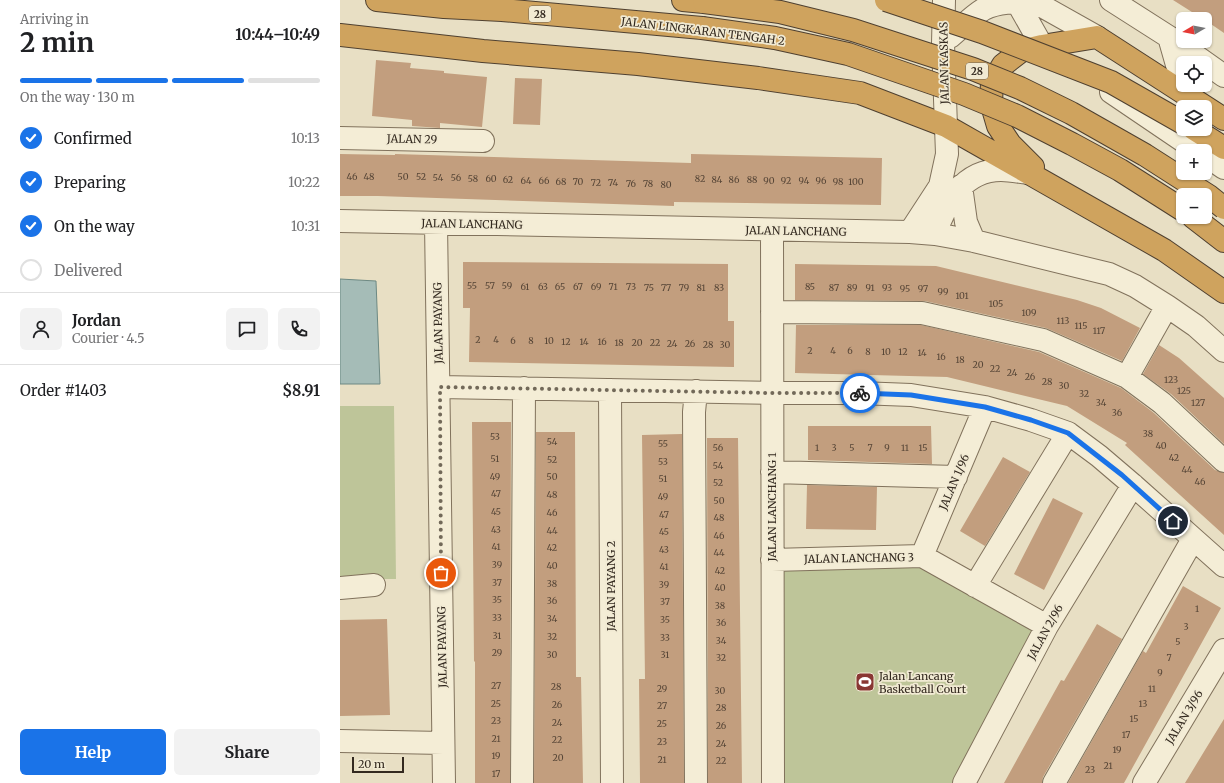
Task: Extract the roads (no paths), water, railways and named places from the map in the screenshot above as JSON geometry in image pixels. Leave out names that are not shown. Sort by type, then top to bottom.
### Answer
[{"type":"highway","name":"JALAN LINGKARAN TENGAH 2","points":[[377,0],[444,7],[502,10],[702,28],[775,38],[848,54],[964,94],[1016,116],[1120,170],[1176,206]]},
{"type":"highway","name":"28","points":[[683,0],[780,12],[853,30],[973,69],[1020,88],[1071,113],[1145,154],[1209,196],[1224,208]]},
{"type":"highway","points":[[886,0],[982,32],[1110,82],[1176,119]]},
{"type":"highway","points":[[340,35],[483,51],[638,64],[758,78],[860,93],[946,126],[1164,250],[1224,292]]},
{"type":"highway","points":[[1051,185],[1010,144],[998,126],[991,102],[992,83],[1003,65],[1022,51],[1096,37],[1197,100]]},
{"type":"highway","points":[[1212,110],[1224,118]]},
{"type":"highway","points":[[1205,136],[1224,148]]},
{"type":"highway","points":[[1202,224],[1224,241]]},
{"type":"street","name":"JALAN KASKAS","points":[[910,232],[940,186],[947,154],[943,44],[944,0]]},
{"type":"street","points":[[1111,0],[1169,37],[1224,76]]},
{"type":"street","points":[[943,44],[985,9],[1001,4],[1025,1],[1096,37]]},
{"type":"street","points":[[1025,1],[1042,46],[1188,144]]},
{"type":"street","points":[[1169,37],[1176,62]]},
{"type":"street","name":"JALAN 29","points":[[340,138],[483,141]]},
{"type":"street","points":[[1212,160],[1224,168]]},
{"type":"street","points":[[935,234],[942,214],[961,186],[972,176],[985,172],[1001,170],[1029,173]]},
{"type":"street","points":[[961,186],[966,222],[974,241]]},
{"type":"street","name":"JALAN LANCHANG","points":[[340,221],[910,232],[935,234],[974,241],[1109,274],[1134,286],[1167,306],[1196,326],[1224,351]]},
{"type":"street","name":"JALAN PAYANG","points":[[436,223],[440,387],[444,783]]},
{"type":"street","name":"JALAN LANCHANG 1","points":[[772,230],[773,783]]},
{"type":"street","points":[[1127,377],[1167,306]]},
{"type":"street","points":[[772,312],[922,313],[1043,340],[1127,377],[1162,403],[1224,461]]},
{"type":"street","points":[[440,387],[696,392],[859,393],[911,395],[985,407],[1031,420],[1068,433],[1133,485],[1224,566]]},
{"type":"street","points":[[522,783],[524,388]]},
{"type":"street","name":"JALAN PAYANG 2","points":[[610,390],[612,783]]},
{"type":"street","points":[[696,392],[694,428],[696,783]]},
{"type":"street","name":"JALAN 1/96","points":[[922,556],[985,407]]},
{"type":"street","points":[[975,586],[1068,433]]},
{"type":"street","points":[[772,472],[956,477]]},
{"type":"street","name":"JALAN 2/96","points":[[964,783],[1047,626],[1133,485]]},
{"type":"street","points":[[1054,783],[1193,538]]},
{"type":"street","name":"JALAN LANCHANG 3","points":[[772,560],[922,556],[1047,626]]},
{"type":"street","points":[[340,588],[374,585]]},
{"type":"street","name":"JALAN 3/96","points":[[1144,783],[1224,650]]},
{"type":"street","points":[[340,742],[443,743]]},
{"type":"water","points":[[340,279],[376,281],[380,384],[340,384]]},
{"type":"place","name":"Jalan Lancang Basketball Court","points":[[865,682]]}]
